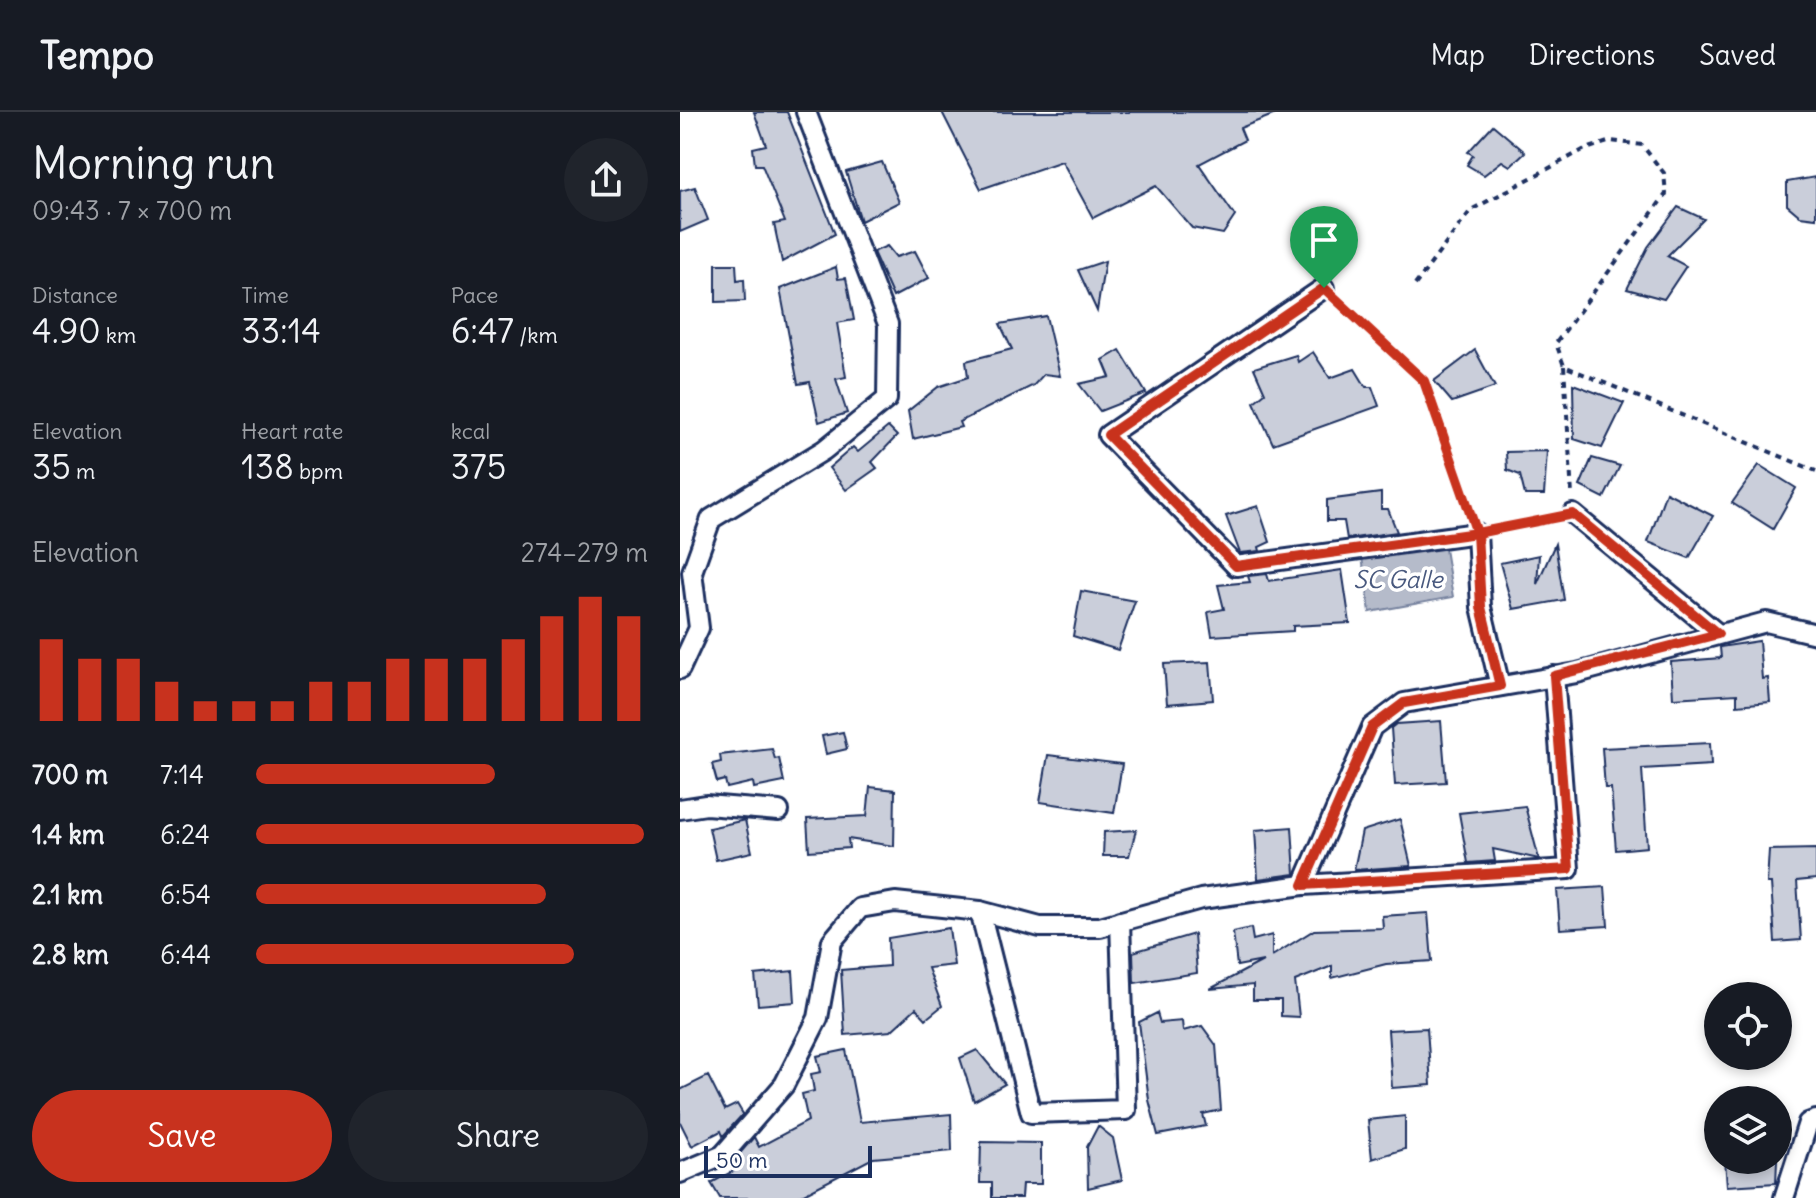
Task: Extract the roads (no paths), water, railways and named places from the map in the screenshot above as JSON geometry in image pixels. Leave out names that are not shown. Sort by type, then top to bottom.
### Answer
[{"type":"street","points":[[680,669],[699,628],[692,572],[711,519],[824,450],[887,399],[888,324],[806,112]]},
{"type":"street","points":[[1324,288],[1108,435],[1236,566],[1477,533],[1481,607],[1500,686]]},
{"type":"street","points":[[1573,514],[1718,634]]},
{"type":"street","points":[[1303,885],[1372,727],[1404,703],[1554,676],[1766,622],[1816,634]]},
{"type":"street","points":[[680,1173],[723,1155],[784,1085],[818,1018],[832,941],[860,908],[895,902],[980,911],[1040,927],[1100,927],[1201,899],[1303,885],[1569,869],[1554,676]]},
{"type":"street","points":[[680,809],[706,805],[779,811]]},
{"type":"street","points":[[980,911],[1031,1113],[1126,1110],[1120,921]]},
{"type":"street","points":[[1784,1198],[1808,1123],[1816,1120]]},
{"type":"water","name":"SC Galle","points":[[1444,543],[1453,597],[1370,612],[1362,557]]}]
